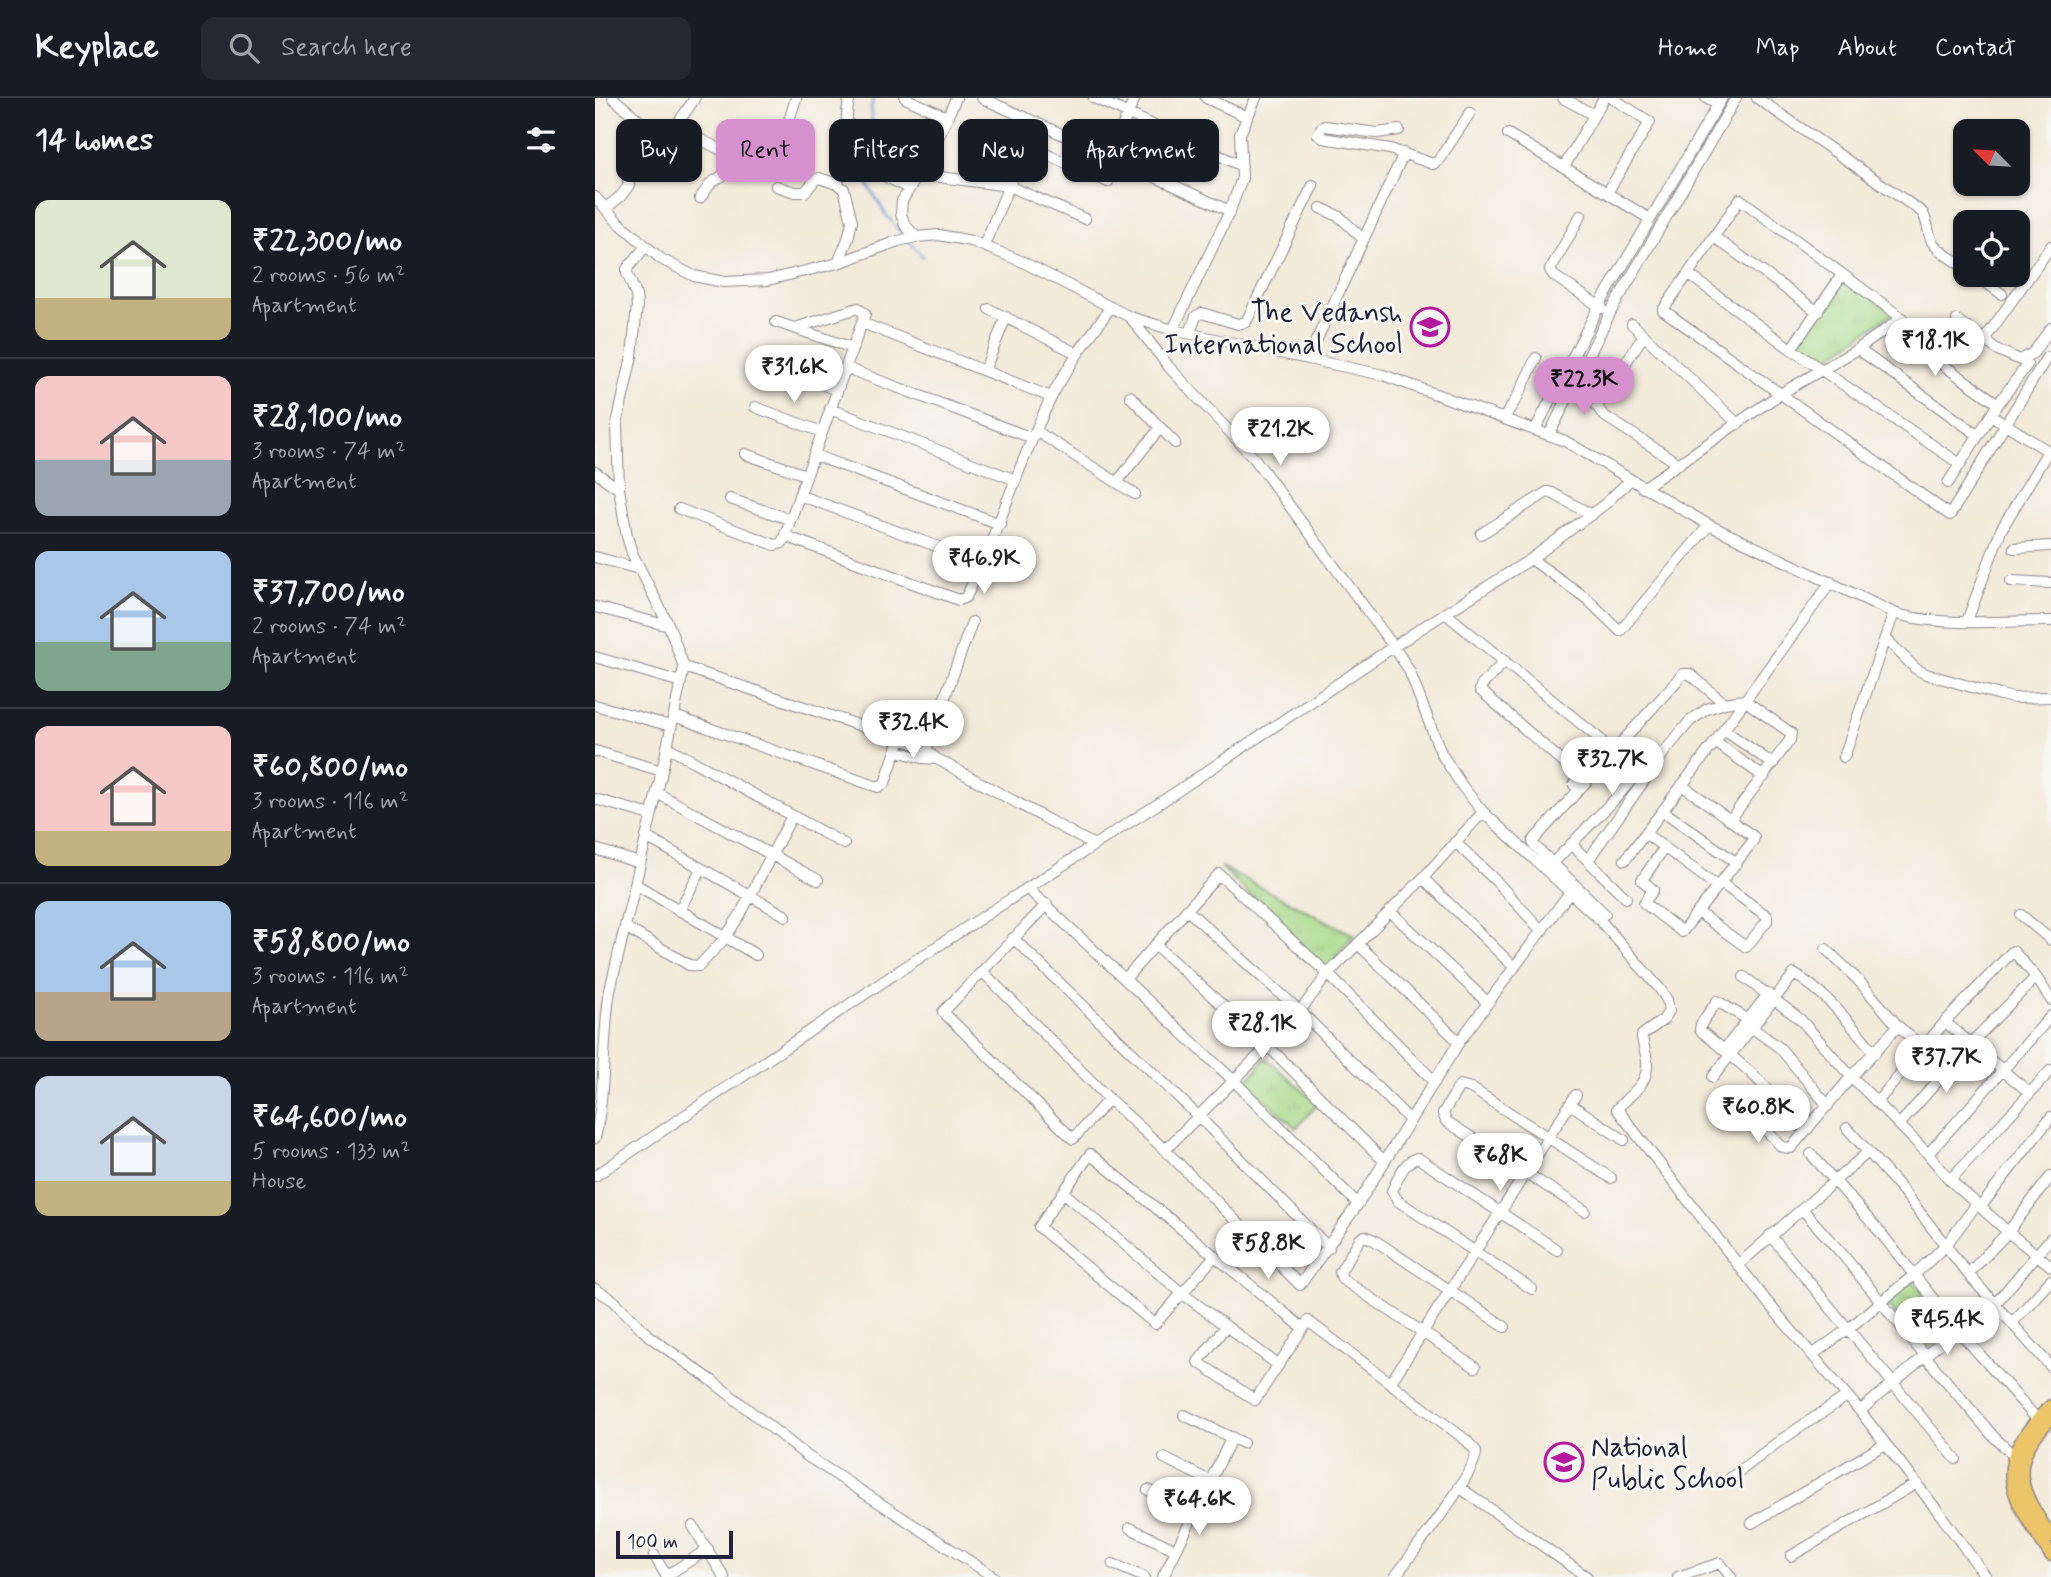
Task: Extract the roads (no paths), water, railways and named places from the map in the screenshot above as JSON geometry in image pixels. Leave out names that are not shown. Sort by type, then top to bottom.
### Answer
[{"type":"main road","points":[[2051,1406],[2025,1434],[2014,1456],[2011,1477],[2017,1500],[2051,1555]]},
{"type":"main road","points":[[2051,1418],[2027,1449],[2022,1463],[2021,1480],[2031,1507],[2051,1537]]},
{"type":"street","points":[[613,98],[638,119]]},
{"type":"street","points":[[681,119],[695,98]]},
{"type":"street","points":[[790,119],[796,98]]},
{"type":"street","points":[[837,184],[853,145],[846,126],[846,110],[850,98]]},
{"type":"street","points":[[905,98],[947,117]]},
{"type":"street","points":[[944,124],[956,98]]},
{"type":"street","points":[[982,98],[1029,119]]},
{"type":"street","points":[[1094,98],[1243,166]]},
{"type":"street","points":[[1126,119],[1135,98]]},
{"type":"street","points":[[1206,98],[1247,117]]},
{"type":"street","points":[[1173,330],[1230,211],[1242,178],[1240,134],[1256,98]]},
{"type":"street","points":[[1563,98],[1594,116]]},
{"type":"street","points":[[1564,167],[1604,98]]},
{"type":"street","points":[[1607,193],[1650,122],[1612,98]]},
{"type":"street","points":[[1535,430],[1599,306],[1720,102],[1706,98]]},
{"type":"street","points":[[1549,435],[1609,313],[1736,98]]},
{"type":"street","points":[[1757,98],[1922,212],[1929,223],[1929,235],[1933,245],[1953,259]]},
{"type":"street","points":[[1399,130],[1377,133],[1325,126],[1318,134],[1323,138],[1404,153],[1433,164],[1438,161],[1470,113]]},
{"type":"street","points":[[1507,134],[1650,219]]},
{"type":"street","points":[[984,246],[1028,146],[1062,161]]},
{"type":"street","points":[[1308,358],[1404,153]]},
{"type":"street","points":[[944,178],[1009,186],[1085,219]]},
{"type":"street","points":[[776,186],[800,193],[808,190],[816,179],[837,184],[843,189],[852,221],[838,263]]},
{"type":"street","points":[[700,198],[716,180]]},
{"type":"street","points":[[606,208],[621,196],[628,182]]},
{"type":"street","points":[[896,182],[908,188]]},
{"type":"street","points":[[912,182],[902,201],[901,214],[913,237]]},
{"type":"street","points":[[1166,182],[1230,211]]},
{"type":"street","points":[[1190,334],[1196,316],[1202,313],[1238,324],[1246,322],[1313,185]]},
{"type":"street","points":[[595,197],[617,221],[661,259],[694,276],[724,282],[768,280],[838,263],[913,237],[954,237],[1021,261],[1130,317],[1190,334],[1383,375],[1549,435],[1592,455],[1643,488],[1709,525],[1893,613],[1909,618],[1967,621],[2051,621]]},
{"type":"street","points":[[1643,488],[1780,394],[1858,349],[1902,318],[1740,199],[1663,310],[1780,394],[1950,515],[2047,357]]},
{"type":"street","points":[[1321,208],[1340,217],[1363,239]]},
{"type":"street","points":[[1581,215],[1550,270],[1554,276],[1609,313]]},
{"type":"street","points":[[1714,237],[1818,312]]},
{"type":"street","points":[[595,1138],[607,1006],[684,667],[669,626],[639,569],[627,536],[619,489],[617,424],[632,356],[637,306],[635,289],[627,273],[630,264],[646,246]]},
{"type":"street","points":[[1984,340],[2051,246]]},
{"type":"street","points":[[1688,274],[1791,349],[1960,464]]},
{"type":"street","points":[[1791,349],[1842,275]]},
{"type":"street","points":[[1992,287],[2002,294]]},
{"type":"street","points":[[785,536],[959,600],[966,597],[1000,524],[1051,397],[1110,308]]},
{"type":"street","points":[[679,509],[775,545],[782,543],[865,314],[859,309],[795,328]]},
{"type":"street","points":[[989,309],[1078,354]]},
{"type":"street","points":[[985,369],[1006,317]]},
{"type":"street","points":[[1130,317],[1169,367],[1254,458],[1394,647],[1409,670],[1450,770],[1483,811],[1605,914]]},
{"type":"street","points":[[1957,320],[2006,355],[2019,360],[2033,353],[2051,328]]},
{"type":"street","points":[[776,322],[853,348]]},
{"type":"street","points":[[862,323],[1051,397]]},
{"type":"street","points":[[1632,324],[1738,424]]},
{"type":"street","points":[[1890,327],[1998,404]]},
{"type":"street","points":[[1644,335],[1597,406],[1603,415],[1679,464]]},
{"type":"street","points":[[1858,349],[1978,435]]},
{"type":"street","points":[[1504,418],[1536,358]]},
{"type":"street","points":[[768,364],[837,390]]},
{"type":"street","points":[[1948,483],[1998,404],[2027,365]]},
{"type":"street","points":[[846,368],[1034,434],[1135,494]]},
{"type":"street","points":[[1130,396],[1175,443]]},
{"type":"street","points":[[755,407],[822,432]]},
{"type":"street","points":[[830,409],[1016,480]]},
{"type":"street","points":[[1967,621],[2001,530],[2048,451],[1991,415]]},
{"type":"street","points":[[1117,482],[1160,428]]},
{"type":"street","points":[[745,454],[806,475]]},
{"type":"street","points":[[814,455],[1000,524]]},
{"type":"street","points":[[595,472],[619,489]]},
{"type":"street","points":[[595,1177],[815,1027],[1531,559],[1592,515],[1630,480]]},
{"type":"street","points":[[1481,534],[1547,492],[1592,515]]},
{"type":"street","points":[[799,495],[982,563]]},
{"type":"street","points":[[730,499],[789,519]]},
{"type":"street","points":[[1531,559],[1586,598],[1620,631],[1709,525]]},
{"type":"street","points":[[2014,548],[2051,547]]},
{"type":"street","points":[[595,557],[639,569]]},
{"type":"street","points":[[2011,580],[2051,583]]},
{"type":"street","points":[[1625,860],[1724,730],[1831,582]]},
{"type":"street","points":[[595,607],[669,626]]},
{"type":"street","points":[[1445,613],[1505,661],[1601,740],[1603,749],[1577,781],[1480,690],[1505,661]]},
{"type":"street","points":[[1844,757],[1893,613]]},
{"type":"street","points":[[926,750],[972,622]]},
{"type":"street","points":[[1885,638],[1916,669],[1926,674],[2014,698],[2051,697]]},
{"type":"street","points":[[595,657],[681,682]]},
{"type":"street","points":[[684,667],[926,750],[937,759],[1094,845]]},
{"type":"street","points":[[1724,703],[1690,674],[1682,675],[1534,841],[1534,845],[1570,892],[1629,952],[1660,989],[1669,1006],[1667,1016],[1642,1035],[1648,1067],[1644,1081],[1617,1110],[1738,1265],[1917,1483],[1986,1577]]},
{"type":"street","points":[[1588,860],[1665,751],[1695,717],[1724,703],[1744,700],[1792,736],[1730,820]]},
{"type":"street","points":[[595,705],[672,721],[877,787],[885,783],[900,739]]},
{"type":"street","points":[[1724,730],[1773,764]]},
{"type":"street","points":[[1715,742],[1764,777]]},
{"type":"street","points":[[667,747],[844,844]]},
{"type":"street","points":[[595,751],[662,771]]},
{"type":"street","points":[[897,751],[937,759]]},
{"type":"street","points":[[1549,867],[1653,755],[1665,751]]},
{"type":"street","points":[[1664,848],[1642,880],[1653,890],[1644,903],[1682,932],[1754,839],[1682,785]]},
{"type":"street","points":[[657,793],[818,880]]},
{"type":"street","points":[[595,799],[651,816]]},
{"type":"street","points":[[1614,800],[1624,807]]},
{"type":"street","points":[[1165,1150],[1268,1046],[1300,1011],[1328,974],[1391,912],[1483,811]]},
{"type":"street","points":[[1663,811],[1737,863]]},
{"type":"street","points":[[625,927],[695,967],[725,938],[792,816]]},
{"type":"street","points":[[1646,834],[1767,916],[1767,921],[1745,947],[1699,913]]},
{"type":"street","points":[[646,837],[786,916]]},
{"type":"street","points":[[1455,842],[1542,931]]},
{"type":"street","points":[[1571,844],[1626,898]]},
{"type":"street","points":[[595,849],[640,863]]},
{"type":"street","points":[[679,911],[701,869]]},
{"type":"street","points":[[1125,979],[1219,874],[1328,974],[1435,1082]]},
{"type":"street","points":[[1423,878],[1514,967]]},
{"type":"street","points":[[635,884],[755,955]]},
{"type":"street","points":[[1027,888],[1234,1081],[1358,1204]]},
{"type":"street","points":[[982,971],[1300,1285],[1358,1204],[1459,1042],[1570,892]]},
{"type":"street","points":[[1047,904],[943,1012],[1073,1139],[1109,1099]]},
{"type":"street","points":[[1187,910],[1300,1011],[1410,1120]]},
{"type":"street","points":[[1391,912],[1488,1003]]},
{"type":"street","points":[[2021,915],[2051,940]]},
{"type":"street","points":[[1013,939],[1199,1117],[1329,1248]]},
{"type":"street","points":[[1358,944],[1459,1042]]},
{"type":"street","points":[[1155,945],[1268,1046],[1384,1161]]},
{"type":"street","points":[[1826,950],[1858,980],[1898,1026],[1923,1048]]},
{"type":"street","points":[[1877,1102],[1945,1022],[2013,951],[2036,977],[2051,1000]]},
{"type":"street","points":[[1713,1077],[1749,1023],[1794,974],[1813,985],[1828,999],[1875,1053]]},
{"type":"street","points":[[1744,977],[1800,1019],[1950,1180],[1976,1205],[2051,1266]]},
{"type":"street","points":[[1899,1125],[1970,1044],[2036,977]]},
{"type":"street","points":[[1808,1129],[1700,1030],[1713,1006],[1720,1001],[1780,1048],[1828,1106]]},
{"type":"street","points":[[1928,1154],[2051,1016]]},
{"type":"street","points":[[1945,1022],[2030,1093]]},
{"type":"street","points":[[1741,1104],[1785,1148],[1791,1148],[1898,1026]]},
{"type":"street","points":[[1950,1180],[2051,1070]]},
{"type":"street","points":[[1585,1211],[1443,1118],[1443,1113],[1460,1085],[1467,1086],[1611,1178]]},
{"type":"street","points":[[1391,1382],[1576,1094]]},
{"type":"street","points":[[1570,1104],[1624,1140]]},
{"type":"street","points":[[1976,1205],[1982,1205],[2049,1123]]},
{"type":"street","points":[[1847,1128],[1903,1191],[1968,1274],[2051,1367]]},
{"type":"street","points":[[1738,1265],[1867,1153]]},
{"type":"street","points":[[1214,1257],[1155,1324],[1039,1227],[1090,1154],[1303,1328]]},
{"type":"street","points":[[1811,1154],[1880,1232],[1957,1329],[2037,1419]]},
{"type":"street","points":[[1532,1289],[1398,1201],[1392,1191],[1401,1174],[1410,1160],[1417,1158],[1557,1250]]},
{"type":"street","points":[[1968,1274],[2008,1232],[2051,1176]]},
{"type":"street","points":[[1063,1192],[1183,1294],[1278,1365]]},
{"type":"street","points":[[1812,1355],[1914,1275],[1946,1244],[1976,1205]]},
{"type":"street","points":[[1802,1209],[1993,1436],[2014,1456]]},
{"type":"street","points":[[1475,1367],[1342,1279],[1340,1272],[1360,1238],[1365,1236],[1374,1240],[1505,1327]]},
{"type":"street","points":[[1770,1236],[1792,1259],[1956,1459]]},
{"type":"street","points":[[1860,1411],[1957,1329],[1994,1303],[2051,1238]]},
{"type":"street","points":[[2012,1323],[2051,1280]]},
{"type":"street","points":[[595,1289],[613,1300],[650,1337],[711,1380],[807,1455],[994,1577]]},
{"type":"street","points":[[1226,1326],[1198,1362],[1255,1400],[1308,1321],[1466,1440],[1476,1451],[1476,1459],[1459,1487],[1395,1577]]},
{"type":"street","points":[[1728,1480],[1796,1429],[1847,1396]]},
{"type":"street","points":[[1184,1415],[1243,1443]]},
{"type":"street","points":[[1163,1577],[1232,1437]]},
{"type":"street","points":[[1752,1523],[1885,1444]]},
{"type":"street","points":[[1164,1458],[1210,1481]]},
{"type":"street","points":[[1791,1556],[1917,1483]]},
{"type":"street","points":[[1459,1487],[1587,1577]]},
{"type":"street","points":[[1149,1490],[1195,1512]]},
{"type":"street","points":[[693,1526],[724,1577]]},
{"type":"street","points":[[1130,1528],[1176,1550]]},
{"type":"street","points":[[654,1555],[666,1576],[708,1549]]},
{"type":"street","points":[[1678,1577],[1720,1563],[1731,1577]]},
{"type":"street","points":[[1113,1564],[1144,1577]]},
{"type":"waterway","points":[[873,98],[873,133],[866,181],[886,215],[904,236]]},
{"type":"waterway","points":[[909,241],[923,257]]},
{"type":"place","name":"The Vedansh International School","points":[[1430,327]]},
{"type":"place","name":"National Public School","points":[[1564,1462]]}]
